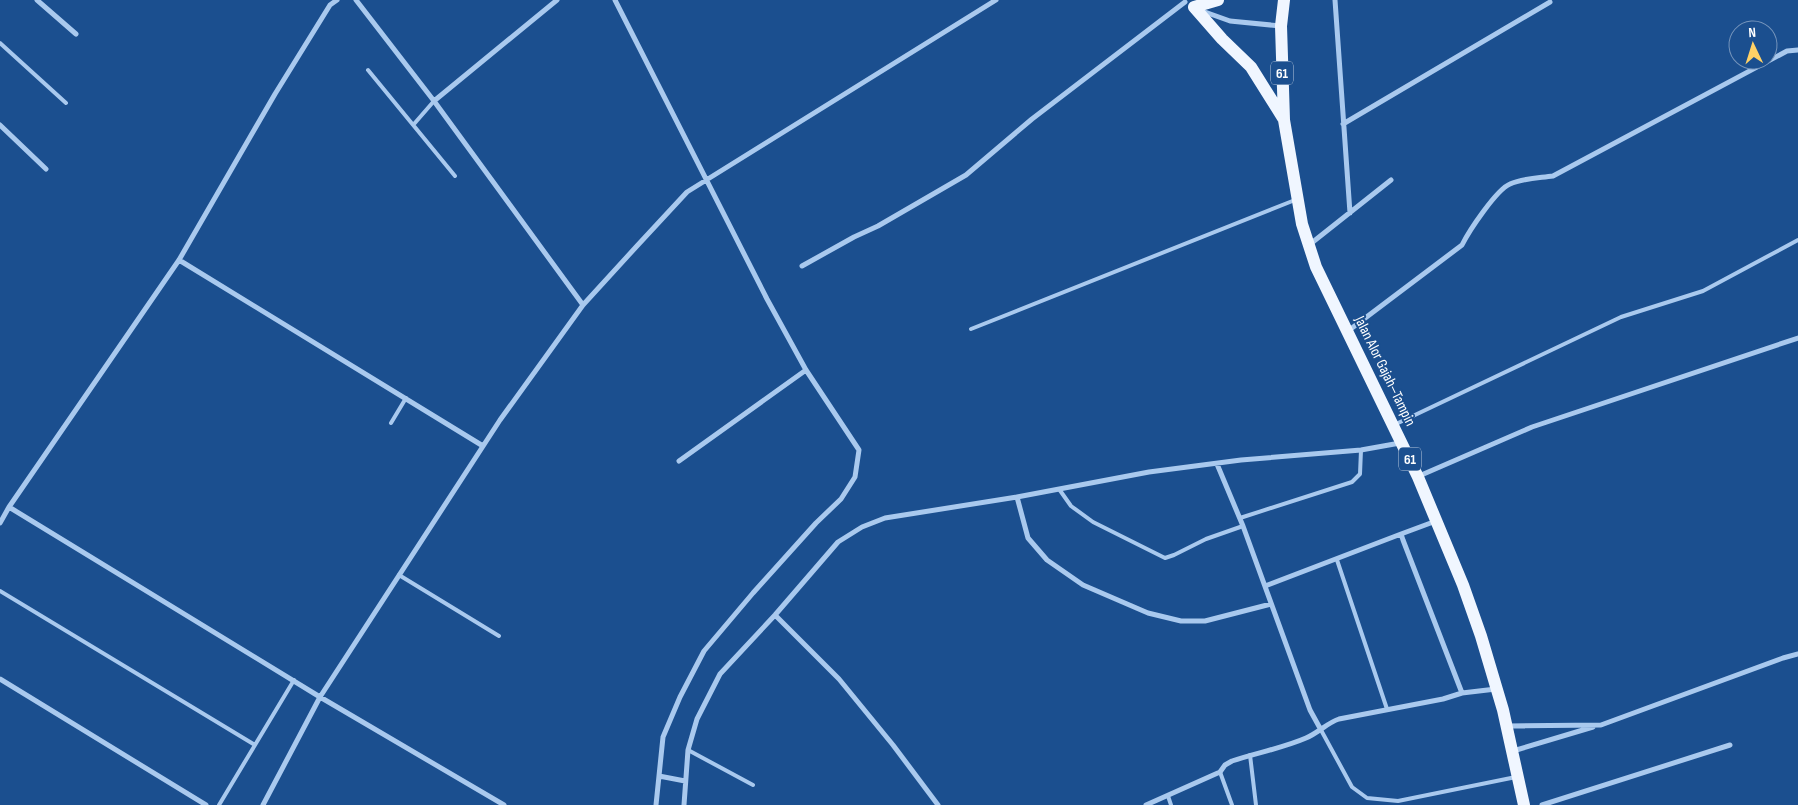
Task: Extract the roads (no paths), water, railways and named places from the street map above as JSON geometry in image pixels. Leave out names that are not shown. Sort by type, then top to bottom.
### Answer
[{"type":"main road","points":[[1187,3],[1218,0]]},
{"type":"main road","name":"Jalan Alor Gajah–Tampin","points":[[1284,0],[1281,26],[1284,120],[1297,199],[1308,245],[1327,290],[1418,476],[1466,594],[1497,689],[1524,805]]},
{"type":"main road","points":[[1187,3],[1251,67],[1284,120]]},
{"type":"street","points":[[37,0],[76,34]]},
{"type":"street","points":[[0,523],[9,507],[178,260],[275,94],[330,5],[337,0]]},
{"type":"street","points":[[356,0],[434,101],[583,305]]},
{"type":"street","points":[[434,101],[557,0]]},
{"type":"street","points":[[614,0],[767,299],[806,370],[859,450],[855,477],[841,499],[816,523],[704,651],[680,697],[663,736],[656,805]]},
{"type":"street","points":[[263,805],[320,697],[483,446],[583,305],[687,192],[996,0]]},
{"type":"street","points":[[1336,0],[1350,213]]},
{"type":"street","points":[[1343,124],[1550,2]]},
{"type":"street","points":[[802,266],[878,226],[966,175],[1032,118],[1187,3],[1230,21],[1281,26]]},
{"type":"street","points":[[1348,331],[1462,245],[1497,194],[1509,184],[1522,180],[1553,176],[1787,51],[1798,50]]},
{"type":"street","points":[[0,125],[46,169]]},
{"type":"street","points":[[1308,245],[1391,180]]},
{"type":"street","points":[[178,260],[483,446]]},
{"type":"street","points":[[1418,476],[1532,427],[1798,338]]},
{"type":"street","points":[[679,460],[806,370]]},
{"type":"street","points":[[684,805],[688,750],[696,718],[720,674],[775,615],[838,542],[862,527],[885,518],[1017,497],[1149,472],[1241,460],[1361,450],[1402,443]]},
{"type":"street","points":[[1217,464],[1240,518],[1310,710],[1321,730]]},
{"type":"street","points":[[1017,497],[1028,538],[1047,560],[1083,585],[1148,613],[1181,621],[1205,621],[1271,604]]},
{"type":"street","points":[[9,507],[320,697],[504,805]]},
{"type":"street","points":[[1265,586],[1337,560],[1437,520]]},
{"type":"street","points":[[1401,534],[1462,693]]},
{"type":"street","points":[[775,615],[839,679],[893,744],[938,805]]},
{"type":"street","points":[[1512,751],[1601,725],[1798,654]]},
{"type":"street","points":[[0,679],[206,805]]},
{"type":"street","points":[[1146,805],[1220,772],[1232,760],[1306,738],[1329,723],[1339,719],[1443,699],[1462,693],[1497,689]]},
{"type":"street","points":[[1506,726],[1601,725]]},
{"type":"street","points":[[1542,805],[1730,745]]},
{"type":"street","points":[[659,776],[685,781]]},
{"type":"lane","points":[[0,43],[66,103]]},
{"type":"lane","points":[[368,70],[455,176]]},
{"type":"lane","points":[[414,124],[434,101]]},
{"type":"lane","points":[[971,329],[1297,199]]},
{"type":"lane","points":[[1394,424],[1621,317],[1703,291],[1798,240]]},
{"type":"lane","points":[[392,422],[406,398]]},
{"type":"lane","points":[[1240,518],[1352,482],[1360,474],[1361,450]]},
{"type":"lane","points":[[1059,489],[1071,506],[1093,522],[1165,558],[1206,539],[1243,526]]},
{"type":"lane","points":[[1337,560],[1387,710]]},
{"type":"lane","points":[[399,575],[499,636]]},
{"type":"lane","points":[[0,591],[255,745]]},
{"type":"lane","points":[[219,805],[294,680]]},
{"type":"lane","points":[[1321,730],[1352,787],[1367,798],[1398,801],[1518,777]]},
{"type":"lane","points":[[688,750],[753,785]]},
{"type":"lane","points":[[1250,755],[1256,805]]},
{"type":"lane","points":[[1220,772],[1232,805]]},
{"type":"lane","points":[[1168,796],[1170,805]]}]
